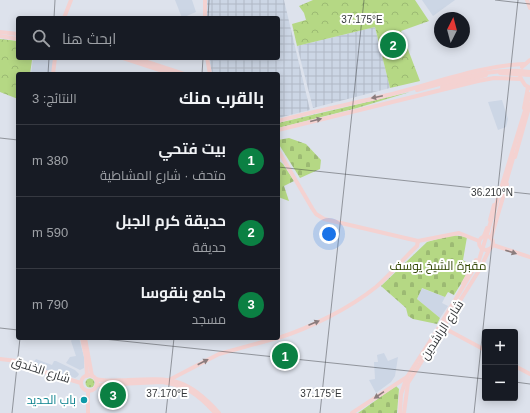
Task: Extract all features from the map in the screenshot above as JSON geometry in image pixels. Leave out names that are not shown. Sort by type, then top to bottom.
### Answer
[{"type":"main road","points":[[65,16],[71,0]]},
{"type":"main road","points":[[205,0],[205,16]]},
{"type":"main road","points":[[529,1],[530,8]]},
{"type":"main road","points":[[0,33],[16,35]]},
{"type":"main road","points":[[53,72],[55,60]]},
{"type":"main road","points":[[132,60],[155,66]]},
{"type":"main road","points":[[140,60],[170,72]]},
{"type":"main road","points":[[207,60],[208,72]]},
{"type":"main road","points":[[280,120],[325,108],[395,93],[493,66],[524,64],[530,60]]},
{"type":"main road","points":[[512,160],[529,88],[521,79],[520,74],[524,64]]},
{"type":"main road","points":[[395,93],[417,90],[490,71],[506,70],[530,74]]},
{"type":"main road","points":[[280,129],[492,74],[530,74]]},
{"type":"main road","points":[[397,99],[494,78],[521,79]]},
{"type":"main road","points":[[512,160],[530,94]]},
{"type":"main road","points":[[435,338],[478,270],[483,258],[530,100]]},
{"type":"main road","points":[[512,160],[530,104]]},
{"type":"main road","points":[[280,153],[316,214],[324,218],[418,241],[459,233],[479,241]]},
{"type":"main road","points":[[280,157],[284,160]]},
{"type":"main road","points":[[479,241],[484,236],[505,183]]},
{"type":"main road","points":[[479,241],[481,249],[489,250],[493,245],[492,238],[505,183]]},
{"type":"main road","points":[[484,236],[492,238]]},
{"type":"main road","points":[[280,337],[334,315],[359,300],[377,286],[417,246],[418,241]]},
{"type":"main road","points":[[493,245],[530,257]]},
{"type":"main road","name":"شارع الراشدين","points":[[404,413],[408,383],[435,338],[473,268],[481,249]]},
{"type":"main road","name":"شارع الراشدين","points":[[400,413],[401,394],[407,377],[444,328],[480,269],[489,250]]},
{"type":"main road","points":[[444,328],[482,348]]},
{"type":"main road","points":[[82,340],[89,376]]},
{"type":"main road","points":[[85,340],[89,376]]},
{"type":"main road","points":[[169,380],[219,354],[270,340]]},
{"type":"main road","name":"شارع الخندق","points":[[0,359],[17,360],[38,370],[81,383]]},
{"type":"main road","points":[[518,368],[530,374]]},
{"type":"main road","points":[[89,376],[96,379],[169,380],[186,384],[198,392],[219,413]]},
{"type":"main road","points":[[88,391],[84,389],[81,383],[89,376]]},
{"type":"main road","points":[[352,413],[407,377]]},
{"type":"main road","points":[[96,379],[96,386]]},
{"type":"main road","points":[[88,391],[94,389],[96,386],[162,382],[173,383],[196,393],[214,413]]},
{"type":"main road","points":[[88,391],[88,413]]},
{"type":"shaded area","points":[[175,0],[192,0],[196,12],[187,16],[181,16]]},
{"type":"shaded area","points":[[207,0],[284,0],[310,110],[280,118],[280,72],[212,72],[209,60],[280,60],[280,16],[207,16]]},
{"type":"shaded area","points":[[422,0],[455,0],[438,12],[434,12],[433,16]]},
{"type":"shaded area","points":[[375,27],[390,88],[313,108],[297,46]]},
{"type":"shaded area","points":[[33,60],[54,60],[52,72],[31,72]]},
{"type":"shaded area","points":[[502,100],[508,119],[506,127],[498,130],[488,102]]},
{"type":"shaded area","points":[[421,288],[445,297],[442,303],[448,306],[440,318],[417,299]]},
{"type":"shaded area","points":[[80,340],[84,357],[84,368],[80,370],[66,363],[70,357],[76,356],[71,341]]},
{"type":"shaded area","points":[[384,353],[388,361],[398,357],[395,376],[391,382],[376,393],[369,380],[375,379],[374,362],[378,362],[377,355]]},
{"type":"shaded area","points":[[36,359],[52,365],[54,361],[56,361],[75,370],[79,374],[75,378],[32,366]]},
{"type":"green space","points":[[313,0],[415,0],[429,21],[401,31],[420,81],[390,88],[375,27],[297,46],[292,24],[306,20],[304,13],[299,6]]},
{"type":"green space","points":[[0,39],[16,41],[16,60],[32,60],[30,72],[16,72],[16,98],[0,92]]},
{"type":"green space","points":[[410,92],[357,108],[280,127],[280,123]]},
{"type":"green space","points":[[289,138],[306,144],[321,160],[320,169],[300,178],[280,146],[280,140]]},
{"type":"green space","points":[[280,162],[294,181],[284,186],[289,201],[280,198]]},
{"type":"green space","name":"مقبرة الشيخ يوسف","points":[[452,235],[467,237],[463,260],[472,266],[454,295],[448,292],[445,297],[422,288],[417,299],[440,318],[437,324],[413,319],[408,316],[406,308],[381,286],[427,242]]},
{"type":"green space","points":[[90,378],[95,383],[90,388],[85,383]]},
{"type":"green space","points":[[396,386],[399,389],[397,413],[358,413]]},
{"type":"place","name":"حديقة كرم الجبل","points":[[393,45]]},
{"type":"place","name":"بيت فتحي","points":[[285,356]]},
{"type":"place","name":"جامع بنقوسا","points":[[113,395]]},
{"type":"place","name":"باب الحديد","points":[[84,400]]}]
